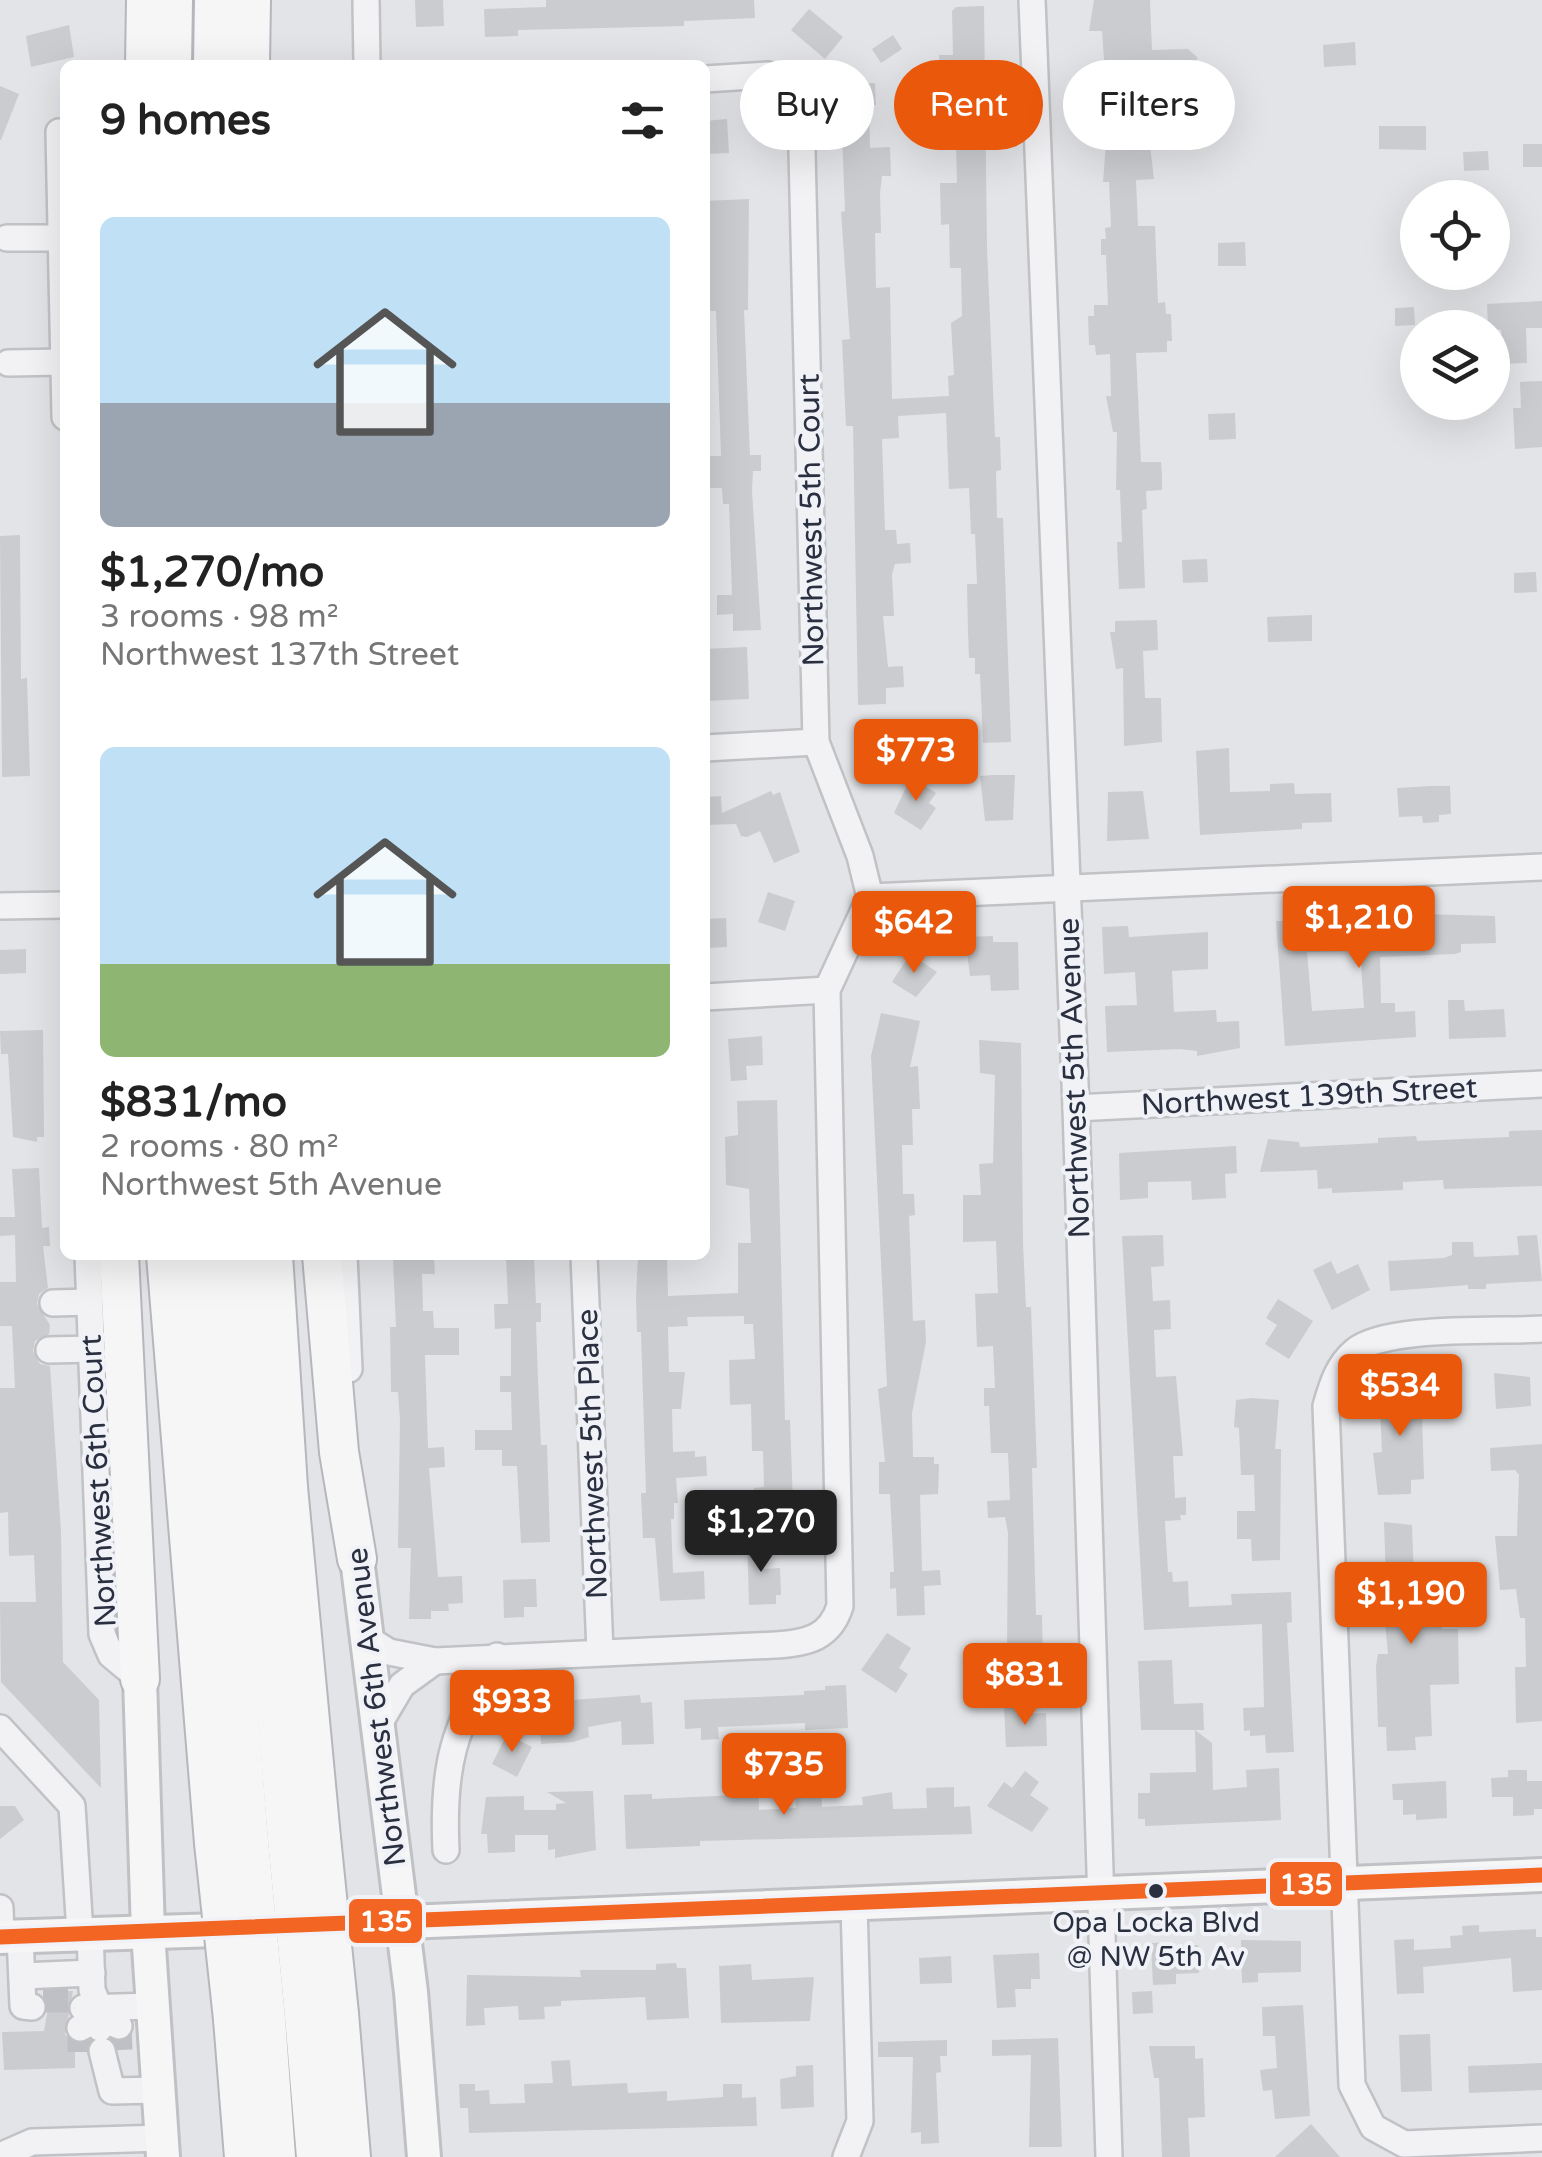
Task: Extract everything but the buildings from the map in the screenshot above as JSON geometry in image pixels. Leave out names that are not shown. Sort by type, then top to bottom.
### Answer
[{"type":"highway","points":[[145,60],[146,0]]},
{"type":"highway","points":[[172,60],[173,0]]},
{"type":"highway","points":[[213,60],[214,0]]},
{"type":"highway","points":[[250,60],[251,0]]},
{"type":"highway","points":[[119,1260],[140,1679]]},
{"type":"highway","points":[[167,1260],[249,2019],[276,2157]]},
{"type":"highway","points":[[202,1260],[232,1842]]},
{"type":"highway","points":[[240,1260],[322,2015],[351,2157]]},
{"type":"highway","points":[[273,1260],[304,1839]]},
{"type":"highway","points":[[322,1260],[339,1452],[357,1559]]},
{"type":"highway","points":[[316,2157],[322,2015]]},
{"type":"highway","points":[[244,2157],[249,2019]]},
{"type":"main road","name":"Northwest 6th Avenue","points":[[357,1559],[401,1922],[424,2157]]},
{"type":"main road","points":[[140,1679],[148,1932],[162,2148]]},
{"type":"main road","points":[[7,1937],[1542,1875]]},
{"type":"street","points":[[366,0],[368,60]]},
{"type":"street","name":"Northwest 5th Avenue","points":[[1032,0],[1076,1108],[1109,2157]]},
{"type":"street","name":"Northwest 5th Court","points":[[710,79],[768,75],[802,109],[816,742],[860,856],[870,898]]},
{"type":"street","points":[[59,132],[60,185]]},
{"type":"street","points":[[7,238],[60,238]]},
{"type":"street","points":[[8,364],[60,362]]},
{"type":"street","points":[[710,748],[816,742]]},
{"type":"street","points":[[365,1637],[389,1652],[435,1661],[797,1644],[819,1637],[836,1618],[842,1584],[826,990],[870,898],[1542,867]]},
{"type":"street","points":[[0,906],[60,905]]},
{"type":"street","points":[[710,996],[826,990]]},
{"type":"street","name":"Northwest 139th Street","points":[[1076,1108],[1542,1084]]},
{"type":"street","name":"Northwest 6th Court","points":[[88,1260],[102,1634],[111,1655],[140,1679]]},
{"type":"street","name":"Northwest 6th Avenue","points":[[344,1260],[357,1559]]},
{"type":"street","name":"Northwest 5th Place","points":[[584,1260],[600,1652]]},
{"type":"street","points":[[53,1303],[90,1302]]},
{"type":"street","points":[[1542,1330],[1390,1337],[1358,1348],[1341,1367],[1326,1406],[1352,2085],[1373,2127],[1404,2144],[1542,2138]]},
{"type":"street","points":[[49,1350],[92,1349]]},
{"type":"street","points":[[446,1850],[445,1781],[449,1752],[497,1656]]},
{"type":"street","points":[[376,1729],[402,1685],[435,1661]]},
{"type":"street","points":[[0,1728],[72,1806],[92,1973],[94,2028],[112,2090],[158,2090]]},
{"type":"street","points":[[848,2154],[861,2110],[854,1904]]},
{"type":"street","points":[[0,1908],[22,1976],[23,2006],[40,2006]]},
{"type":"street","points":[[22,1976],[92,1973]]},
{"type":"street","points":[[94,2028],[153,2006]]},
{"type":"street","points":[[0,2156],[32,2142],[162,2148]]},
{"type":"tunnel","points":[[43,2000],[73,2000]]},
{"type":"tunnel","points":[[119,2026],[120,2050]]},
{"type":"tunnel","points":[[80,2028],[80,2052]]},
{"type":"transit line","name":"135","points":[[0,1937],[1542,1875]]},
{"type":"place","name":"Opa Locka Blvd @ NW 5th Av","points":[[1156,1891]]}]
